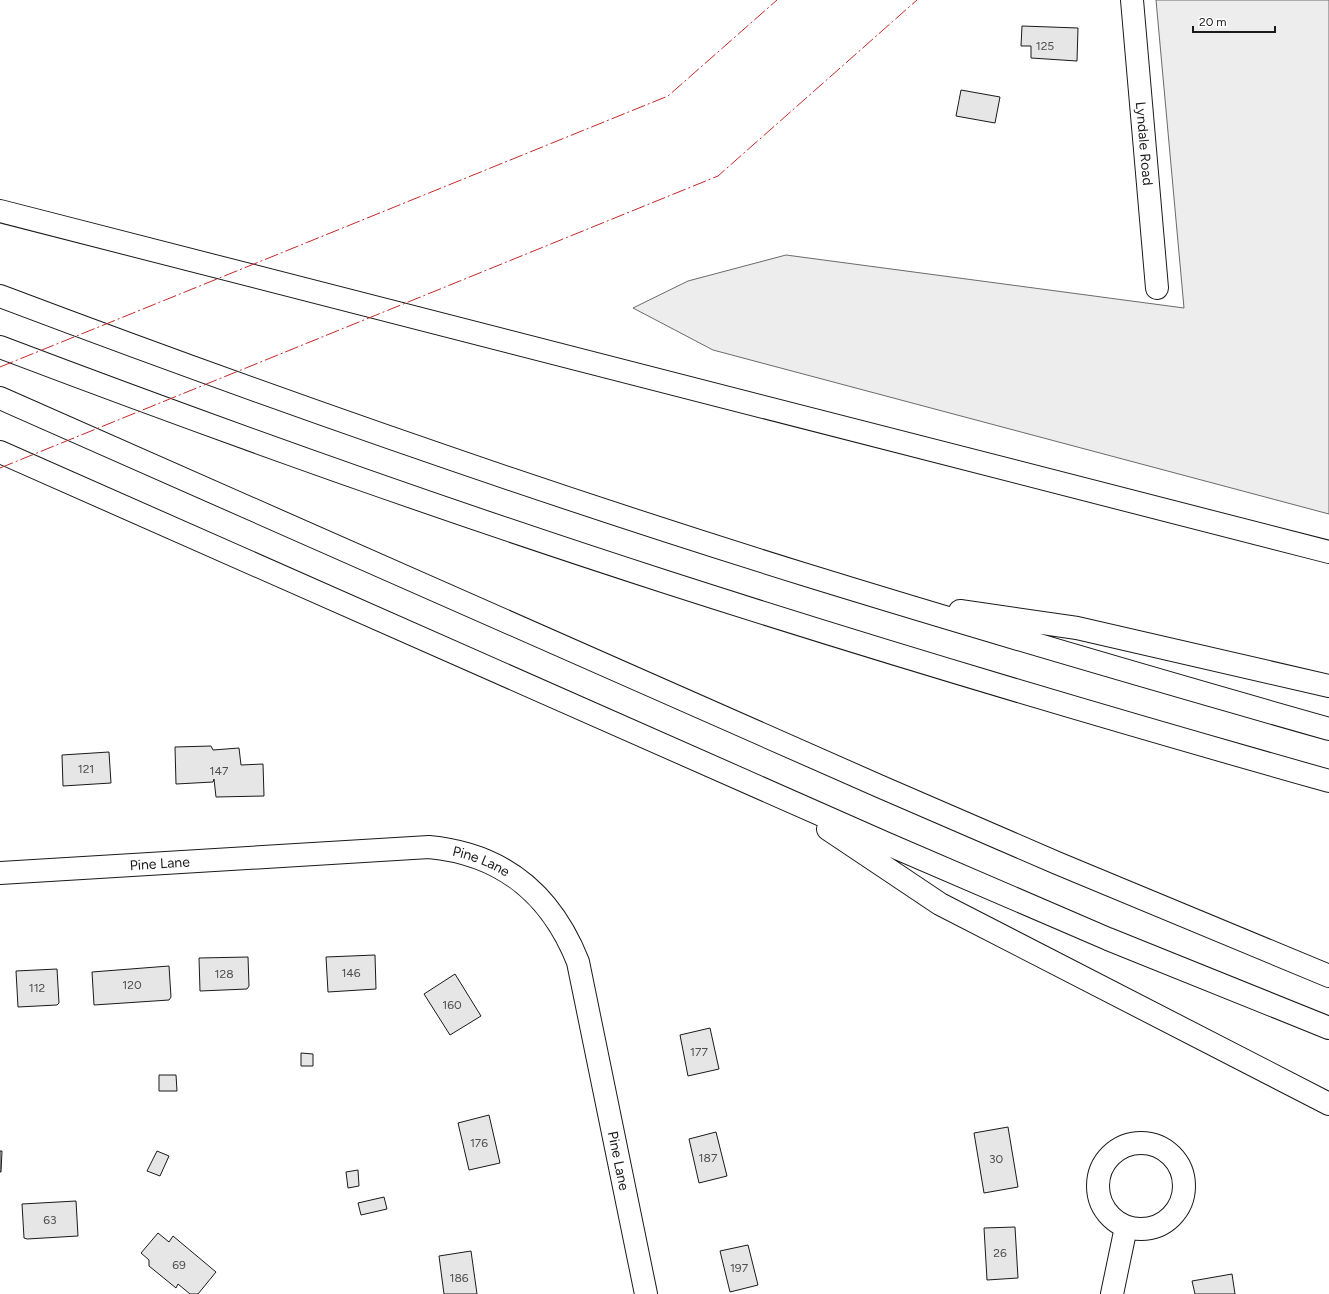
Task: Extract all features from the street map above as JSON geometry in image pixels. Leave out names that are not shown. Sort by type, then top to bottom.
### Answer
[{"type":"main road","name":"Lyndale Road","points":[[1132,0],[1157,288]]},
{"type":"main road","points":[[0,212],[1329,552]]},
{"type":"main road","points":[[0,296],[237,383],[414,445],[688,537],[902,604],[1329,729]]},
{"type":"main road","points":[[0,347],[263,444],[652,577],[1024,693],[1329,781]]},
{"type":"main road","points":[[0,398],[893,792],[1071,869],[1329,976]]},
{"type":"main road","points":[[0,452],[777,795],[1101,936],[1329,1028]]},
{"type":"main road","points":[[902,604],[999,616],[1078,628],[1329,686]]},
{"type":"main road","points":[[777,795],[940,904],[1329,1104]]},
{"type":"main road","name":"Pine Lane","points":[[0,873],[423,847],[462,852],[483,859],[507,872],[534,892],[556,917],[565,932],[578,962],[646,1294]]},
{"type":"main road","points":[[1112,1294],[1126,1227]]},
{"type":"shaded area","points":[[1156,0],[1329,0],[1329,514],[713,350],[633,308],[688,281],[786,255],[1184,308]]},
{"type":"building","points":[[1022,26],[1078,28],[1077,61],[1031,58],[1031,46],[1021,46]]},
{"type":"building","points":[[961,90],[1000,97],[995,123],[956,116]]},
{"type":"building","points":[[211,746],[213,750],[239,748],[241,765],[263,764],[264,796],[216,797],[214,779],[213,782],[176,784],[175,747]]},
{"type":"building","points":[[109,752],[111,783],[63,786],[62,755]]},
{"type":"building","points":[[375,955],[376,989],[328,992],[326,957]]},
{"type":"building","points":[[248,957],[249,986],[247,989],[200,991],[199,958]]},
{"type":"building","points":[[169,966],[171,997],[169,1000],[94,1005],[92,972]]},
{"type":"building","points":[[57,969],[59,1003],[57,1005],[18,1007],[16,971]]},
{"type":"building","points":[[455,974],[481,1016],[450,1035],[424,994]]},
{"type":"building","points":[[710,1028],[719,1069],[688,1076],[680,1035]]},
{"type":"building","points":[[301,1053],[313,1054],[313,1066],[301,1066]]},
{"type":"building","points":[[159,1075],[176,1075],[177,1091],[159,1091]]},
{"type":"building","points":[[489,1115],[500,1163],[469,1170],[458,1123]]},
{"type":"building","points":[[1008,1127],[1018,1187],[984,1193],[974,1133]]},
{"type":"building","points":[[716,1132],[727,1176],[699,1183],[689,1139]]},
{"type":"building","points":[[0,1151],[2,1151],[1,1172],[0,1172]]},
{"type":"building","points":[[157,1151],[169,1156],[160,1176],[147,1171]]},
{"type":"building","points":[[358,1170],[359,1186],[348,1188],[346,1172]]},
{"type":"building","points":[[384,1197],[387,1209],[361,1215],[358,1203]]},
{"type":"building","points":[[76,1201],[78,1236],[24,1238],[22,1204]]},
{"type":"building","points":[[1015,1227],[1018,1278],[987,1280],[984,1228]]},
{"type":"building","points":[[158,1233],[169,1242],[173,1236],[216,1272],[198,1294],[190,1294],[178,1284],[176,1288],[149,1266],[149,1260],[141,1253]]},
{"type":"building","points":[[748,1245],[758,1285],[730,1292],[720,1251]]},
{"type":"building","points":[[471,1251],[477,1294],[444,1294],[439,1256]]},
{"type":"building","points":[[1232,1274],[1235,1294],[1195,1294],[1192,1281]]},
{"type":"power","points":[[0,367],[668,96],[777,0]]},
{"type":"power","points":[[0,468],[718,176],[917,0]]}]
